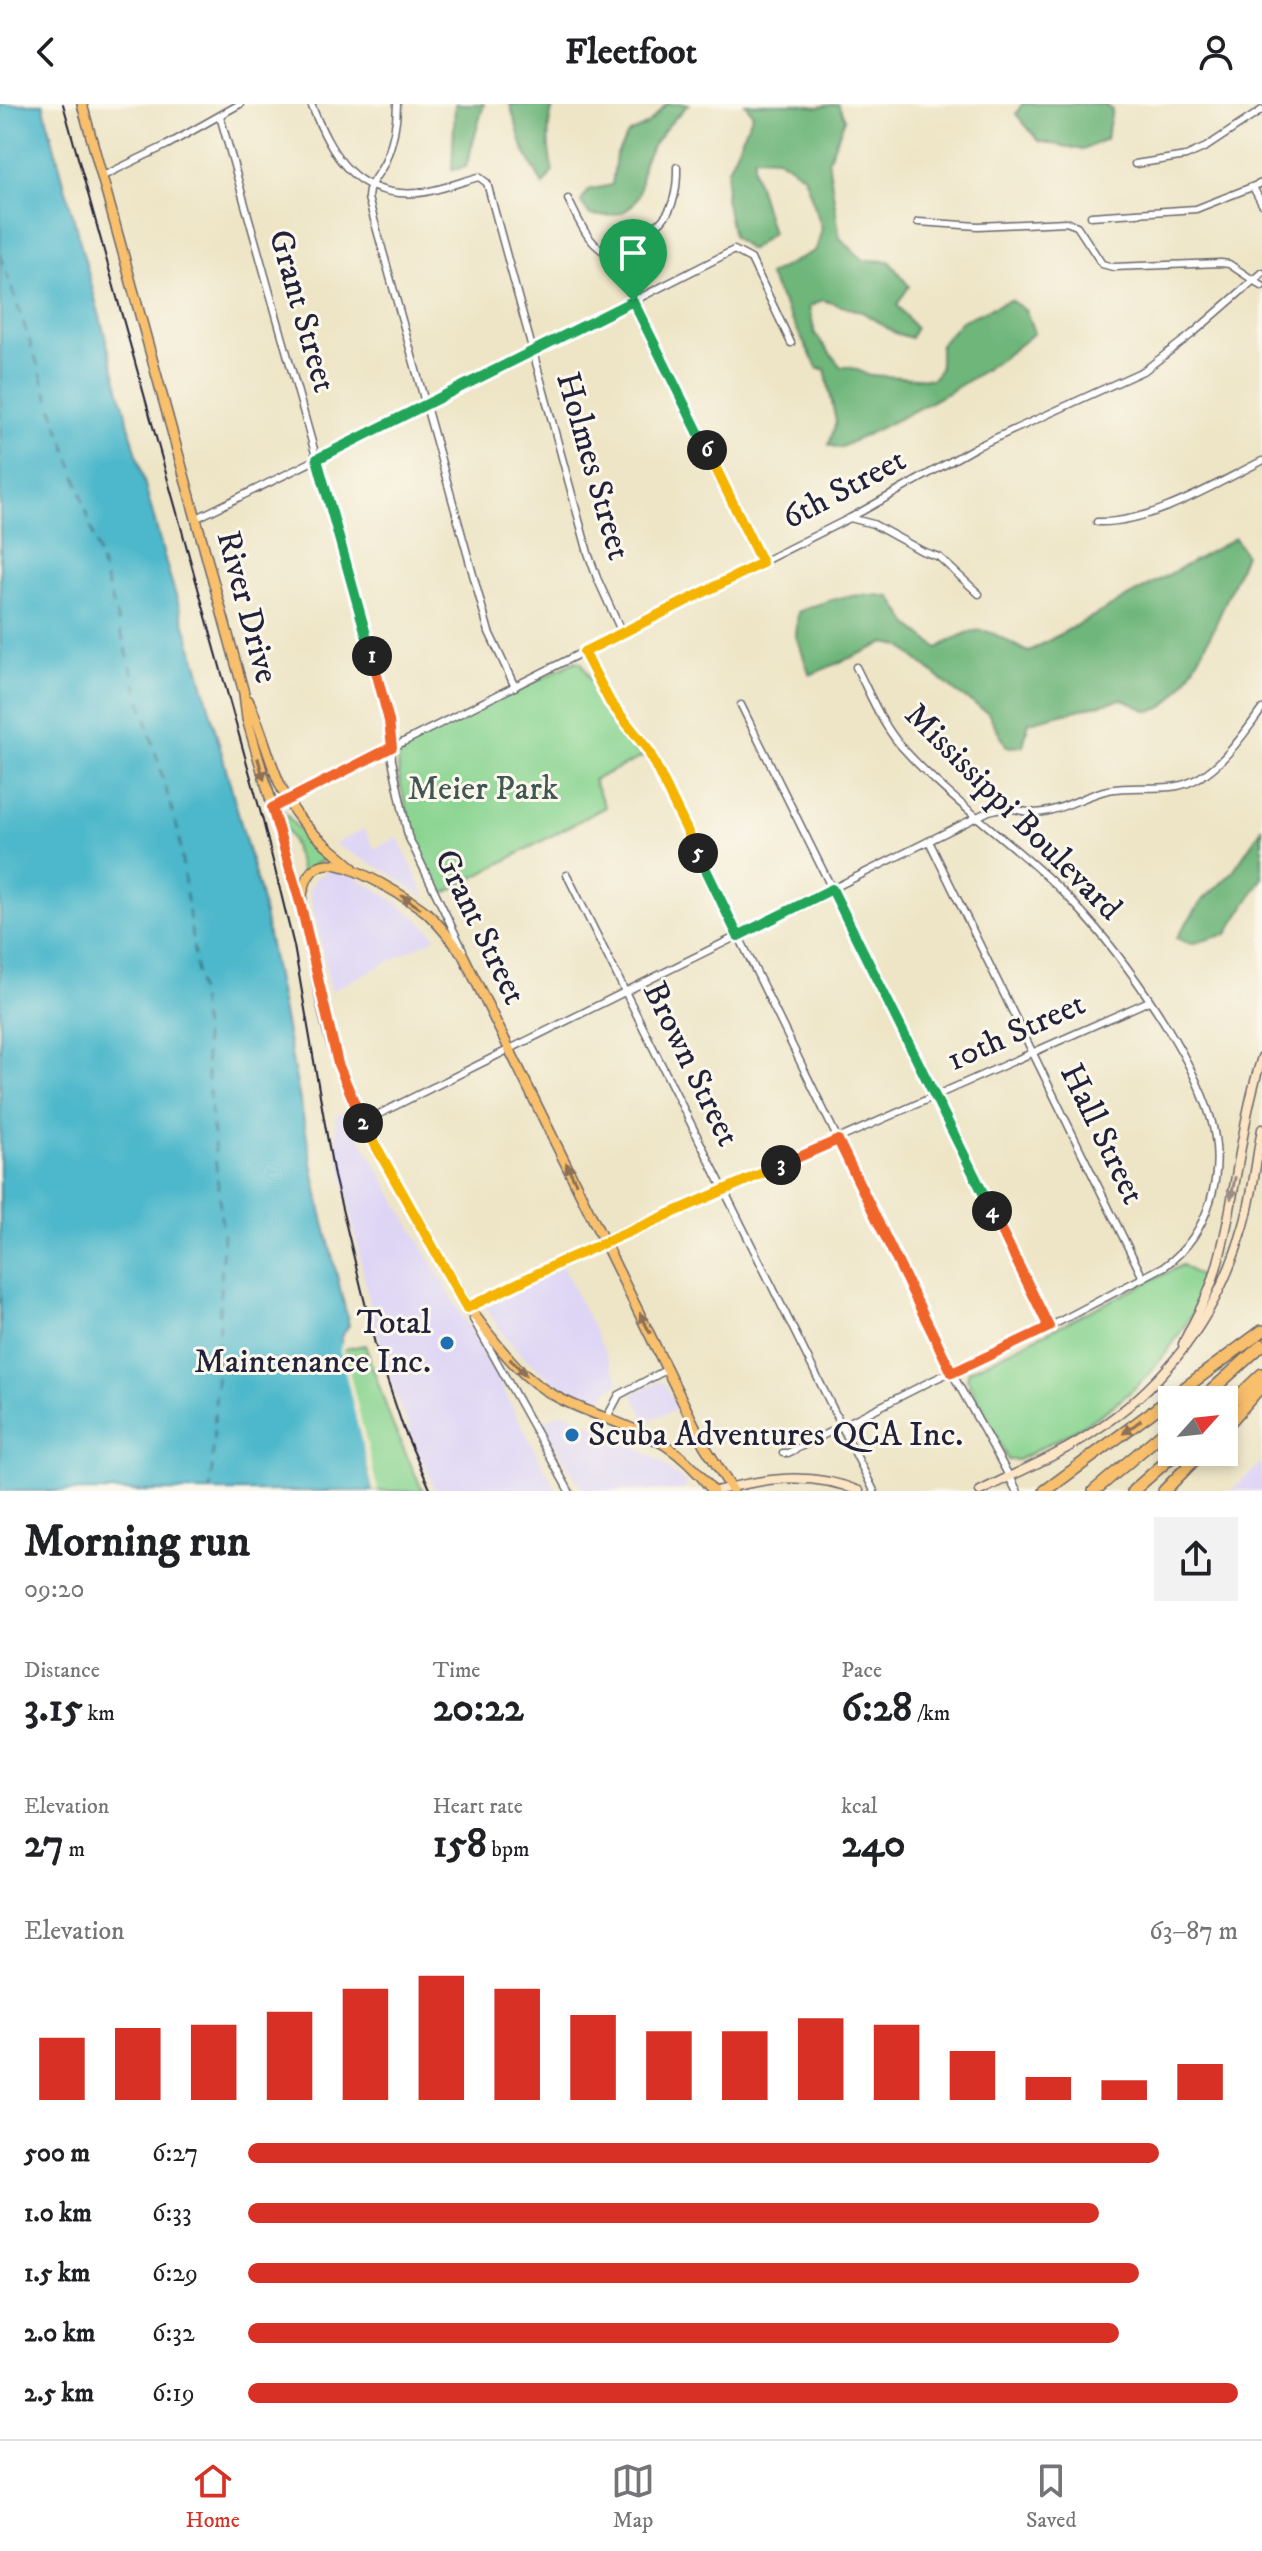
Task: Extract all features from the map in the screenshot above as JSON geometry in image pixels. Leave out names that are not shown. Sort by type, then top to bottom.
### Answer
[{"type":"highway","points":[[1046,1490],[1262,1331]]},
{"type":"highway","points":[[1217,1386],[1262,1345]]},
{"type":"highway","points":[[1238,1397],[1262,1374]]},
{"type":"highway","points":[[1238,1413],[1262,1385]]},
{"type":"highway","points":[[1094,1491],[1158,1437]]},
{"type":"highway","points":[[1133,1491],[1161,1466]]},
{"type":"highway","points":[[1164,1491],[1188,1466]]},
{"type":"main road","name":"River Drive","points":[[82,104],[244,693],[247,719],[301,906],[338,1064],[363,1122],[467,1308],[519,1370],[538,1386],[569,1404],[664,1445],[689,1464],[714,1491]]},
{"type":"main road","points":[[244,693],[288,800],[299,818],[354,870]]},
{"type":"main road","points":[[301,906],[306,878],[317,867],[330,863],[354,870],[424,911],[463,955],[477,983]]},
{"type":"main road","name":"Grant Street","points":[[477,983],[704,1445],[732,1489]]},
{"type":"main road","points":[[1179,1354],[1201,1310],[1216,1268],[1244,1128],[1262,1057]]},
{"type":"main road","points":[[980,1491],[1072,1445],[1116,1416],[1149,1388],[1179,1354],[1207,1317],[1231,1266],[1245,1222],[1262,1129]]},
{"type":"main road","points":[[714,1491],[799,1478],[828,1481],[859,1491]]},
{"type":"street","points":[[311,104],[333,150],[355,175],[370,186]]},
{"type":"street","points":[[397,104],[390,148],[384,166],[370,186],[368,198],[489,632],[515,687]]},
{"type":"street","points":[[103,176],[236,105]]},
{"type":"street","points":[[1135,164],[1186,156],[1206,147],[1262,110]]},
{"type":"street","name":"Grant Street","points":[[220,116],[381,687],[408,836],[477,983]]},
{"type":"street","points":[[615,257],[650,234],[669,212],[677,192],[677,167]]},
{"type":"street","name":"Holmes Street","points":[[370,186],[393,193],[430,190],[479,177],[487,183],[588,553],[622,633]]},
{"type":"street","points":[[1091,216],[1186,211],[1262,183]]},
{"type":"street","points":[[1253,187],[1262,204]]},
{"type":"street","points":[[568,199],[586,234],[600,251],[619,261],[633,301],[762,563]]},
{"type":"street","points":[[918,222],[978,226],[1066,222],[1077,226],[1102,264],[1113,267],[1229,264],[1262,286]]},
{"type":"street","points":[[197,518],[734,250],[747,255],[753,263],[791,343]]},
{"type":"street","name":"6th Street","points":[[272,808],[850,518],[976,447],[1145,370],[1262,273]]},
{"type":"street","points":[[1097,522],[1114,522],[1175,503],[1262,461]]},
{"type":"street","points":[[850,518],[873,524],[939,557],[979,594]]},
{"type":"street","points":[[584,652],[610,702],[648,750],[952,1373],[1017,1491]]},
{"type":"street","name":"Mississippi Boulevard","points":[[783,1453],[1049,1327],[1173,1260],[1201,1225],[1211,1202],[1216,1174],[1211,1120],[1176,1043],[1149,1001],[1091,922],[1015,846],[942,786],[898,743],[883,722],[856,667]]},
{"type":"street","points":[[741,705],[1049,1327]]},
{"type":"street","points":[[363,1122],[979,816],[1010,806],[1033,813],[1048,811],[1111,789],[1187,784],[1225,757],[1262,709]]},
{"type":"street","name":"Hall Street","points":[[929,841],[1143,1278]]},
{"type":"street","name":"Brown Street","points":[[567,875],[874,1491]]},
{"type":"street","name":"10th Street","points":[[467,1308],[605,1243],[1149,1001]]},
{"type":"street","points":[[467,1308],[569,1491]]},
{"type":"street","points":[[606,1419],[619,1395],[668,1369]]},
{"type":"shaded area","points":[[364,829],[375,849],[398,837],[426,898],[391,874],[334,844]]},
{"type":"shaded area","points":[[337,867],[381,892],[437,937],[331,991],[309,890],[316,878]]},
{"type":"shaded area","points":[[348,1110],[357,1132],[482,1350],[557,1491],[435,1491],[395,1394],[369,1303],[338,1149],[335,1116]]},
{"type":"shaded area","points":[[563,1267],[620,1383],[607,1391],[599,1405],[553,1381],[525,1358],[504,1336],[486,1308]]},
{"type":"shaded area","points":[[659,1381],[665,1384],[677,1409],[646,1421],[632,1394]]},
{"type":"shaded area","points":[[563,1412],[618,1436],[659,1461],[687,1484],[684,1490],[583,1491],[542,1422]]},
{"type":"shaded area","points":[[1262,1462],[1262,1491],[1231,1491]]},
{"type":"green space","points":[[455,104],[484,104],[466,167],[452,170]]},
{"type":"green space","points":[[510,104],[554,104],[548,138],[553,171],[543,185],[523,148]]},
{"type":"green space","points":[[666,104],[689,104],[650,150],[633,204],[614,215],[590,215],[581,202],[588,190],[612,185],[616,155],[628,134],[648,124]]},
{"type":"green space","points":[[745,104],[818,107],[838,104],[845,119],[828,160],[840,238],[863,260],[889,261],[909,286],[897,305],[915,328],[911,338],[895,333],[862,312],[822,300],[809,307],[815,334],[841,367],[850,367],[869,375],[932,379],[940,369],[940,345],[961,321],[1010,300],[1026,311],[1034,333],[989,367],[941,396],[840,448],[829,445],[836,422],[825,369],[818,369],[768,275],[816,250],[822,228],[804,176],[778,158],[754,157],[754,171],[772,233],[750,250],[733,237],[725,197],[728,169],[753,114]]},
{"type":"green space","points":[[1022,104],[1103,104],[1112,110],[1106,139],[1083,150],[1039,141],[1016,114]]},
{"type":"green space","points":[[1235,538],[1245,554],[1198,661],[1173,698],[1161,708],[1148,711],[1122,699],[1029,722],[1023,746],[1007,747],[988,713],[956,692],[901,646],[885,643],[810,675],[796,636],[798,612],[843,597],[879,595],[891,597],[910,626],[938,648],[966,634],[984,631],[1028,652]]},
{"type":"green space","name":"Meier Park","points":[[576,661],[582,663],[603,704],[642,757],[593,780],[605,807],[440,896],[404,801],[398,763],[400,749]]},
{"type":"green space","points":[[280,807],[328,859],[316,863],[303,877],[292,840],[279,816]]},
{"type":"green space","points":[[1262,828],[1262,879],[1227,934],[1191,944],[1176,938],[1201,902],[1231,874]]},
{"type":"green space","points":[[1182,1265],[1202,1278],[1200,1298],[1187,1323],[1148,1374],[1130,1392],[1091,1421],[1018,1460],[1008,1460],[967,1378],[969,1371]]},
{"type":"green space","points":[[365,1345],[393,1426],[423,1491],[373,1491],[340,1350]]},
{"type":"water","points":[[0,104],[43,104],[167,567],[199,670],[260,893],[321,1210],[349,1325],[341,1338],[373,1491],[0,1491]]},
{"type":"pier","points":[[345,1331],[344,1349],[378,1491],[373,1491],[340,1350]]},
{"type":"ferry route","points":[[0,254],[79,486],[178,831],[201,1007],[223,1238],[211,1491]]},
{"type":"railway","points":[[63,104],[263,821],[294,946],[334,1176],[375,1344],[404,1430],[431,1491]]},
{"type":"place","name":"Total Maintenance Inc.","points":[[447,1343]]},
{"type":"place","name":"Scuba Adventures QCA Inc.","points":[[572,1435]]},
{"type":"route","points":[[633,301],[762,563],[584,652],[610,702],[648,750],[738,936],[832,889],[1049,1327],[952,1373],[838,1140],[563,1261],[467,1308],[353,1104],[338,1064],[301,906],[272,808],[392,747],[381,687],[317,459],[633,301]]}]
